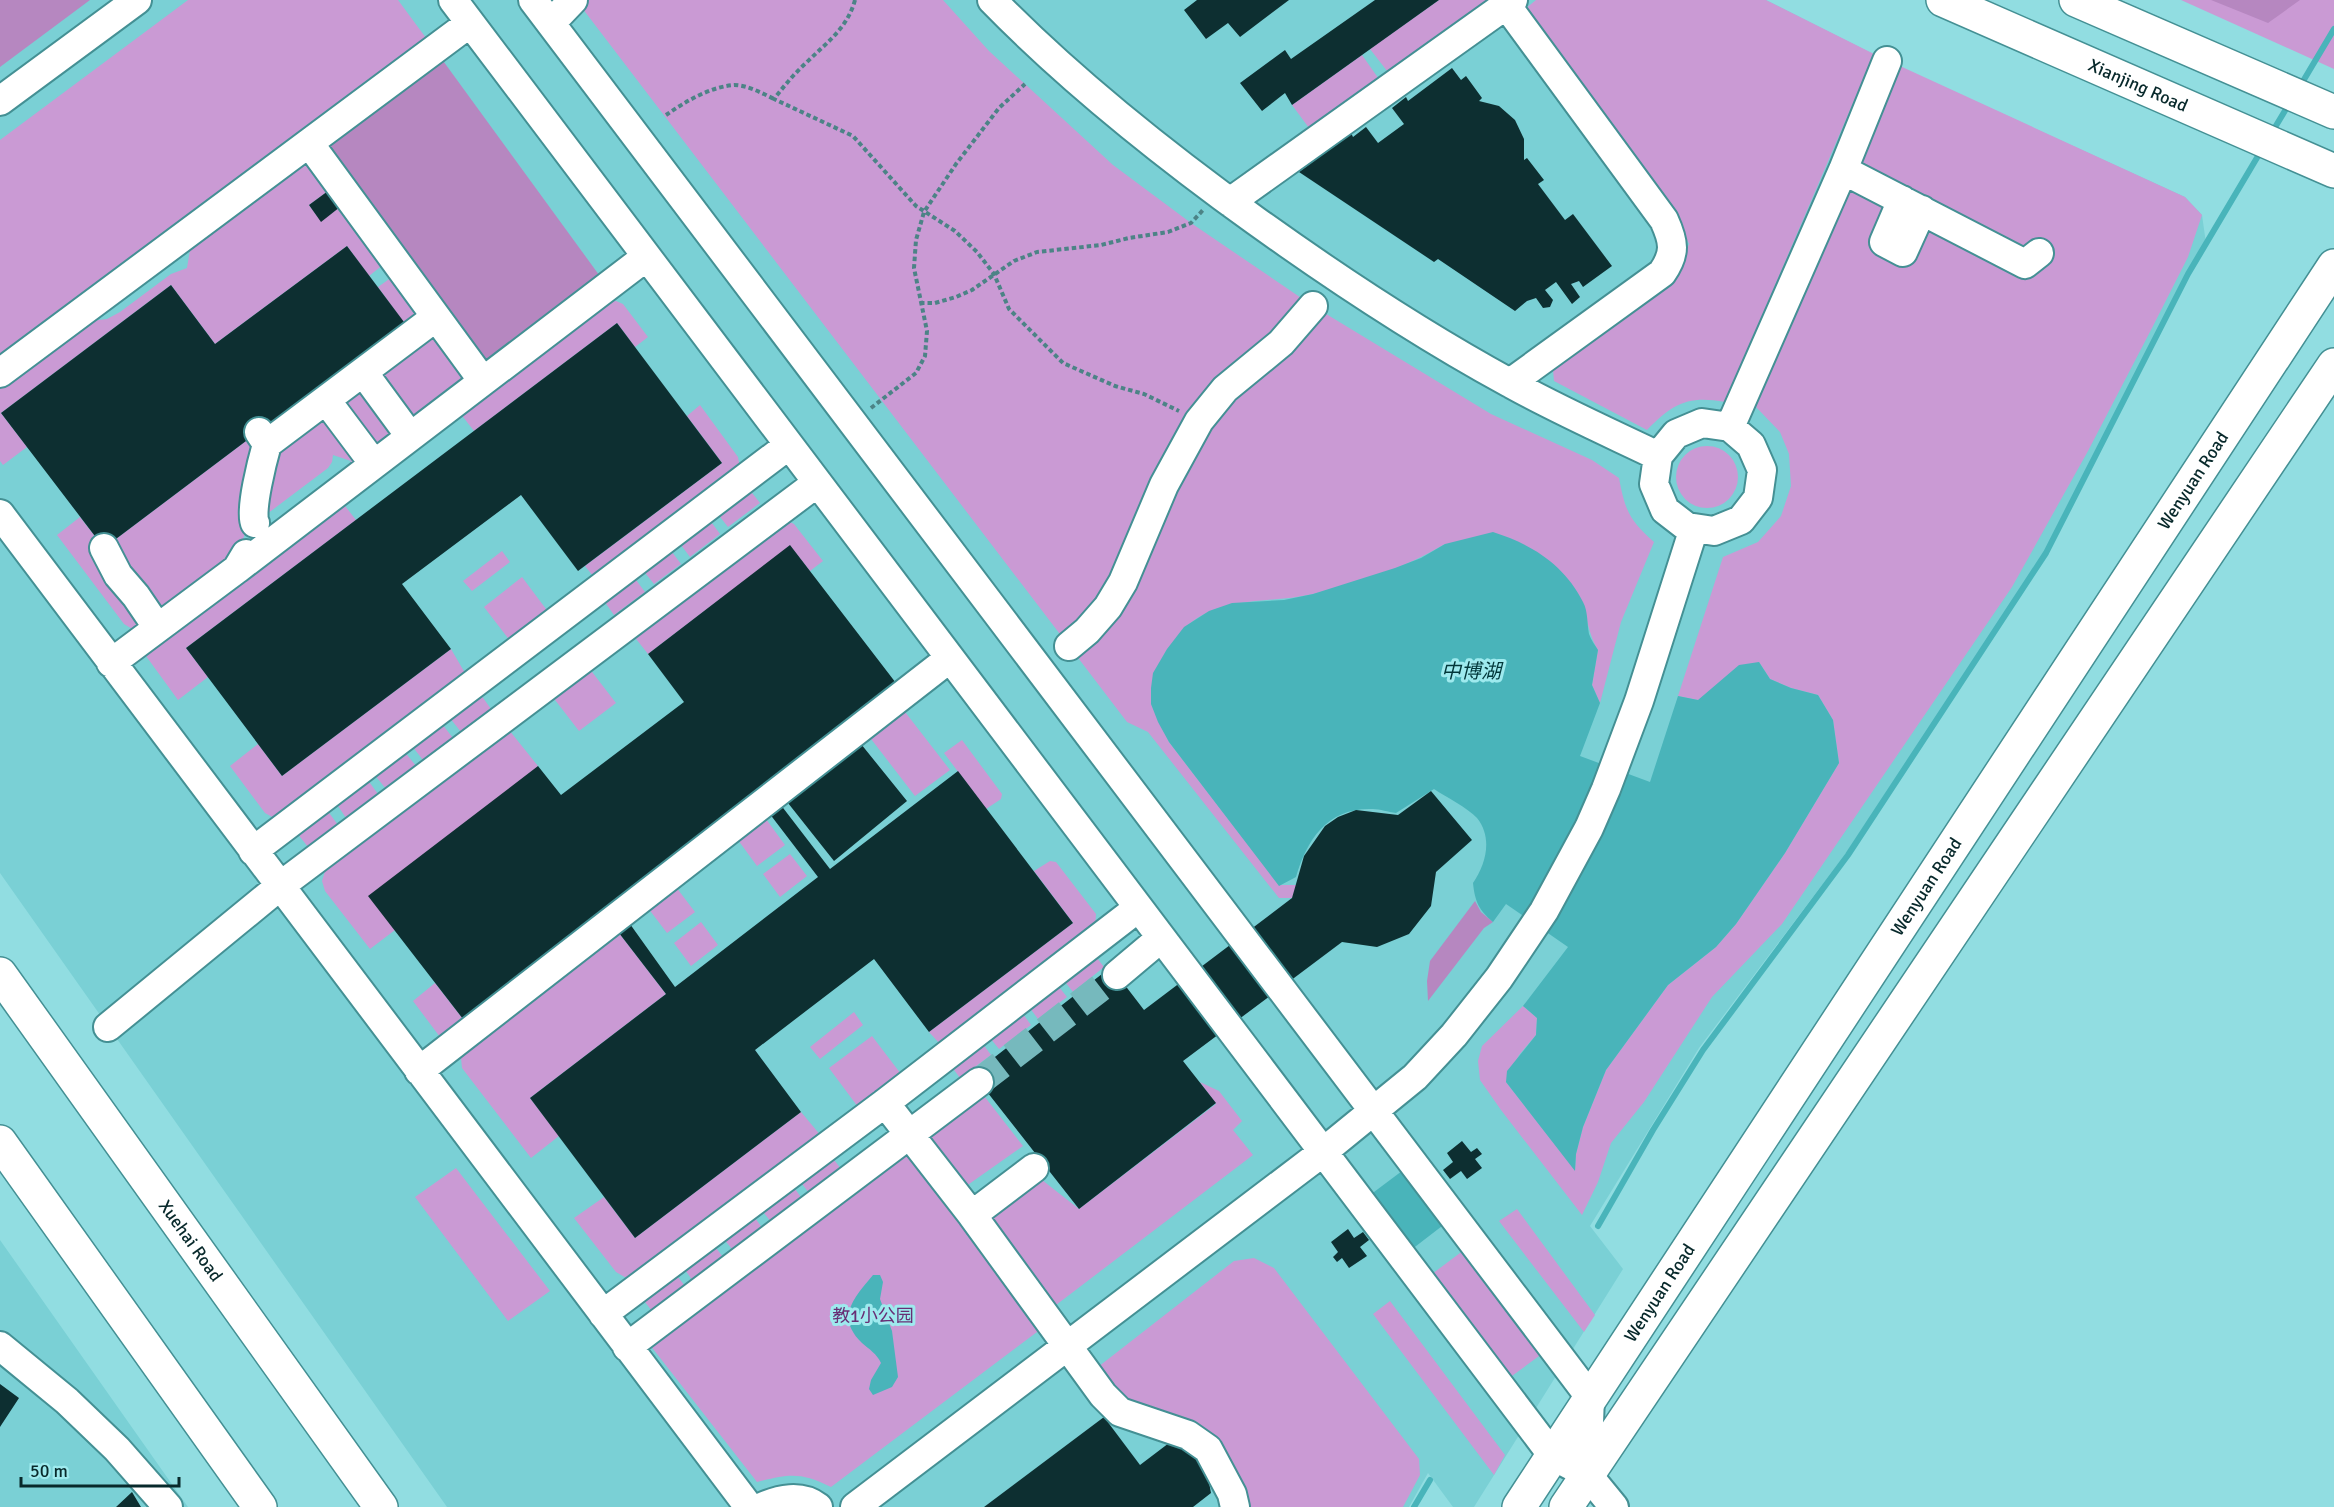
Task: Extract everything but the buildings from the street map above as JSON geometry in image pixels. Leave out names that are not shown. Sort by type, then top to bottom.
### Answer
[{"type":"main road","name":"Xianjing Road","points":[[1943,0],[2323,166]]},
{"type":"main road","points":[[2076,0],[2332,111]]},
{"type":"main road","name":"Wenyuan Road","points":[[1519,1507],[2334,266]]},
{"type":"main road","points":[[1566,1507],[2334,365]]},
{"type":"main road","name":"Xuehai Road","points":[[0,975],[381,1507]]},
{"type":"main road","points":[[0,1142],[260,1507]]},
{"type":"street","points":[[0,101],[137,0]]},
{"type":"street","points":[[453,0],[1552,1456],[1587,1474],[1614,1507]]},
{"type":"street","points":[[533,0],[1590,1397],[1587,1474]]},
{"type":"street","points":[[551,23],[573,0]]},
{"type":"street","points":[[992,0],[1082,84],[1152,144],[1332,276],[1419,331],[1510,383],[1658,456]]},
{"type":"street","points":[[1224,198],[1510,3],[1664,220],[1672,239],[1671,261],[1662,273],[1510,383]]},
{"type":"street","points":[[0,373],[470,23]]},
{"type":"street","points":[[1730,427],[1887,61]]},
{"type":"street","points":[[309,143],[483,381]]},
{"type":"street","points":[[1842,170],[2025,264],[2039,253]]},
{"type":"street","points":[[111,663],[646,257]]},
{"type":"street","points":[[74,318],[111,309],[178,259]]},
{"type":"street","points":[[1069,646],[1087,631],[1108,607],[1123,582],[1164,485],[1199,421],[1226,389],[1281,344],[1313,306]]},
{"type":"street","points":[[255,523],[251,517],[263,438],[326,400],[436,317]]},
{"type":"street","points":[[363,372],[410,436]]},
{"type":"street","points":[[326,400],[374,464]]},
{"type":"street","points":[[1702,423],[1730,427],[1751,445],[1762,470],[1758,498],[1741,520],[1714,531],[1687,527],[1665,510],[1654,484],[1658,456],[1676,434],[1702,423]]},
{"type":"street","points":[[253,851],[789,445]]},
{"type":"street","points":[[237,569],[245,558],[247,544],[253,533],[338,469],[340,462]]},
{"type":"street","points":[[108,1027],[280,886],[817,483]]},
{"type":"street","points":[[0,514],[750,1507]]},
{"type":"street","points":[[855,1507],[1069,1347],[1374,1112],[1415,1077],[1454,1035],[1499,978],[1544,911],[1572,863],[1606,789],[1639,701],[1694,528]]},
{"type":"street","points":[[104,548],[122,581],[136,596],[153,621]]},
{"type":"street","points":[[419,1071],[950,658]]},
{"type":"street","points":[[603,1314],[885,1103],[1138,908]]},
{"type":"street","points":[[1117,975],[1161,938]]},
{"type":"street","points":[[627,1347],[979,1082]]},
{"type":"street","points":[[885,1103],[972,1215],[1103,1395],[1120,1412],[1188,1435],[1208,1449],[1232,1494],[1234,1507]]},
{"type":"street","points":[[972,1215],[1034,1168]]},
{"type":"street","points":[[0,1346],[67,1401],[117,1449],[168,1507]]},
{"type":"street","points":[[762,1507],[782,1498],[812,1502],[818,1507]]},
{"type":"path","points":[[774,99],[786,82],[831,41],[847,22],[855,0]]},
{"type":"path","points":[[853,423],[916,373],[925,356],[927,331],[914,268],[916,240],[924,212],[956,164],[999,108],[1025,84]]},
{"type":"path","points":[[666,116],[688,101],[735,85],[755,90],[853,136],[924,212],[955,231],[977,252],[994,274],[1009,309],[1063,363],[1115,386],[1144,394],[1199,421]]},
{"type":"path","points":[[920,303],[934,303],[956,297],[972,290],[1014,261],[1037,252],[1101,245],[1168,232],[1191,223],[1224,198]]},
{"type":"shaded area","points":[[0,0],[1766,0],[1887,61],[2185,197],[2202,215],[2206,243],[2046,553],[1846,853],[1699,1048],[1590,1226],[1623,1269],[1474,1507],[1453,1507],[1428,1473],[1409,1507],[447,1507],[0,873]]},
{"type":"shaded area","points":[[0,0],[90,0],[0,67]]},
{"type":"shaded area","points":[[2211,0],[2300,0],[2268,23]]},
{"type":"shaded area","points":[[441,58],[602,279],[482,370],[319,148]]},
{"type":"shaded area","points":[[1475,901],[1481,912],[1493,922],[1484,928],[1428,1001],[1427,981],[1430,961]]},
{"type":"shaded area","points":[[0,1240],[188,1507],[0,1507]]},
{"type":"green space","points":[[188,0],[398,0],[429,42],[0,361],[0,140]]},
{"type":"green space","points":[[576,0],[943,0],[989,51],[1113,165],[1191,223],[1313,306],[1491,414],[1592,460],[1619,478],[1629,514],[1654,542],[1621,622],[1600,703],[1592,685],[1598,650],[1574,589],[1445,544],[1398,567],[1347,585],[1297,597],[1231,605],[1201,616],[1183,631],[1151,704],[1169,742],[1279,885],[1297,885],[1292,898],[1279,898],[1148,732],[1127,722]]},
{"type":"green space","points":[[1439,0],[1498,0],[1391,76],[1370,49]]},
{"type":"green space","points":[[1536,0],[1766,0],[1874,54],[1725,402],[1701,400],[1682,404],[1673,408],[1647,430],[1554,381],[1553,370],[1558,361],[1677,272],[1689,244],[1679,223],[1525,9]]},
{"type":"green space","points":[[2181,0],[2334,0],[2334,69]]},
{"type":"green space","points":[[1362,55],[1381,82],[1312,132],[1292,105]]},
{"type":"green space","points":[[1900,66],[2185,197],[2202,215],[2188,257],[2152,328],[2088,451],[2012,587],[1782,924],[1712,997],[1644,1102],[1611,1143],[1598,1182],[1582,1215],[1480,1080],[1478,1061],[1482,1046],[1523,1006],[1537,1018],[1536,1035],[1519,1055],[1506,1082],[1575,1170],[1576,1154],[1583,1127],[1606,1070],[1668,985],[1716,947],[1736,924],[1785,853],[1839,763],[1833,720],[1818,695],[1791,688],[1770,679],[1759,662],[1698,700],[1678,696],[1723,557],[1758,542],[1781,516],[1791,486],[1789,454],[1780,432],[1756,407],[1860,167]]},
{"type":"green space","points":[[307,162],[328,191],[309,205],[321,221],[340,207],[384,264],[369,276],[347,246],[215,344],[171,285],[1,413],[27,447],[3,465],[0,461],[0,385],[83,322],[107,319],[171,274],[187,268],[190,250],[184,249]]},
{"type":"green space","points":[[392,277],[427,312],[371,355],[367,350],[404,323],[378,287]]},
{"type":"green space","points":[[616,301],[623,304],[648,337],[635,347],[617,323],[474,431],[460,413],[609,302]]},
{"type":"green space","points":[[432,326],[471,378],[410,424],[371,372]]},
{"type":"green space","points":[[361,379],[399,431],[373,451],[334,400]]},
{"type":"green space","points":[[700,405],[738,457],[740,468],[597,581],[585,566],[722,463],[687,416]]},
{"type":"green space","points":[[321,409],[360,455],[349,467],[351,461],[333,455],[328,468],[255,523],[244,536],[239,554],[134,630],[124,624],[57,535],[80,517],[104,548],[254,435]]},
{"type":"green space","points":[[1707,446],[1724,451],[1729,455],[1733,460],[1738,477],[1733,494],[1729,499],[1724,503],[1707,508],[1690,503],[1685,499],[1681,494],[1676,477],[1681,460],[1685,455],[1690,451]]},
{"type":"green space","points":[[749,489],[760,503],[728,527],[717,513]]},
{"type":"green space","points":[[342,502],[356,520],[186,648],[208,677],[178,700],[146,653]]},
{"type":"green space","points":[[709,519],[720,534],[690,557],[678,541]]},
{"type":"green space","points":[[788,521],[794,524],[823,561],[810,571],[790,546],[648,654],[633,635]]},
{"type":"green space","points":[[669,548],[681,564],[654,584],[642,569]]},
{"type":"green space","points":[[502,551],[510,562],[472,591],[463,581]]},
{"type":"green space","points":[[633,576],[645,592],[614,615],[602,598]]},
{"type":"green space","points":[[522,577],[549,613],[511,642],[484,607]]},
{"type":"green space","points":[[451,649],[465,673],[274,818],[265,813],[230,766],[258,744],[282,776]]},
{"type":"green space","points":[[589,668],[616,703],[579,731],[552,696]]},
{"type":"green space","points":[[481,695],[491,709],[461,732],[450,718]]},
{"type":"green space","points":[[902,708],[950,770],[915,796],[868,735]]},
{"type":"green space","points":[[442,724],[453,738],[423,760],[412,746]]},
{"type":"green space","points":[[509,730],[538,766],[395,930],[370,949],[325,891],[322,881],[325,871]]},
{"type":"green space","points":[[962,740],[1002,794],[1001,799],[986,809],[944,753]]},
{"type":"green space","points":[[404,751],[416,766],[386,789],[374,774]]},
{"type":"green space","points":[[367,779],[378,794],[346,818],[336,803]]},
{"type":"green space","points":[[327,810],[338,825],[308,847],[297,833]]},
{"type":"green space","points":[[766,819],[785,845],[757,866],[738,840]]},
{"type":"green space","points":[[790,854],[807,876],[780,897],[763,874]]},
{"type":"green space","points":[[1050,861],[1056,862],[1096,914],[1095,926],[940,1044],[929,1032],[1073,923],[1034,871]]},
{"type":"green space","points":[[676,887],[695,912],[667,933],[648,908]]},
{"type":"green space","points":[[701,922],[718,945],[691,966],[674,943]]},
{"type":"green space","points":[[619,933],[666,994],[530,1098],[559,1136],[531,1158],[462,1068],[463,1052]]},
{"type":"green space","points":[[1093,953],[1104,967],[1073,992],[1062,978]]},
{"type":"green space","points":[[1055,982],[1067,997],[1038,1019],[1027,1004]]},
{"type":"green space","points":[[435,983],[463,1019],[447,1038],[440,1037],[413,1001]]},
{"type":"green space","points":[[1020,1010],[1031,1025],[999,1049],[987,1034]]},
{"type":"green space","points":[[854,1012],[863,1025],[820,1059],[810,1047]]},
{"type":"green space","points":[[872,1036],[901,1074],[858,1107],[829,1068]]},
{"type":"green space","points":[[980,1040],[991,1055],[960,1078],[949,1063]]},
{"type":"green space","points":[[1200,1082],[1219,1091],[1242,1121],[1233,1130],[1253,1155],[1056,1305],[985,1216],[1037,1176],[1079,1209],[1216,1104]]},
{"type":"green space","points":[[981,1092],[1023,1146],[962,1189],[923,1136]]},
{"type":"green space","points":[[801,1112],[822,1137],[628,1279],[616,1272],[574,1218],[604,1197],[635,1238]]},
{"type":"green space","name":"教1小公园","points":[[905,1152],[1041,1329],[831,1487],[811,1479],[795,1476],[757,1482],[650,1345]]},
{"type":"green space","points":[[831,1156],[845,1174],[813,1198],[799,1180]]},
{"type":"green space","points":[[456,1168],[550,1291],[508,1321],[415,1197]]},
{"type":"green space","points":[[793,1186],[805,1203],[774,1226],[761,1209]]},
{"type":"green space","points":[[1517,1209],[1595,1315],[1584,1332],[1499,1221]]},
{"type":"green space","points":[[753,1215],[765,1232],[736,1254],[723,1238]]},
{"type":"green space","points":[[713,1244],[726,1261],[695,1284],[683,1267]]},
{"type":"green space","points":[[1468,1247],[1546,1351],[1505,1381],[1428,1277]]},
{"type":"green space","points":[[1254,1258],[1274,1268],[1419,1459],[1420,1475],[1403,1507],[1245,1507],[1234,1469],[1132,1410],[1098,1367],[1234,1261]]},
{"type":"green space","points":[[675,1273],[688,1290],[655,1315],[642,1298]]},
{"type":"green space","points":[[1390,1301],[1505,1455],[1494,1475],[1373,1314]]},
{"type":"water","name":"中博湖","points":[[1493,532],[1533,549],[1545,557],[1566,577],[1585,606],[1589,634],[1598,650],[1592,685],[1600,703],[1580,756],[1650,782],[1678,696],[1698,700],[1739,665],[1759,662],[1770,679],[1791,688],[1818,695],[1833,720],[1839,763],[1785,853],[1736,924],[1716,947],[1668,985],[1606,1070],[1583,1127],[1576,1154],[1575,1171],[1506,1082],[1507,1071],[1536,1035],[1537,1018],[1523,1006],[1568,947],[1506,904],[1493,922],[1484,914],[1477,901],[1473,883],[1478,876],[1486,851],[1485,834],[1477,818],[1434,789],[1396,813],[1373,809],[1344,813],[1322,828],[1313,838],[1296,877],[1279,886],[1169,742],[1151,704],[1153,673],[1167,649],[1184,627],[1209,611],[1232,603],[1284,600],[1313,594],[1395,568],[1421,558],[1445,544]]},
{"type":"water","points":[[1406,1168],[1446,1223],[1407,1253],[1366,1198]]},
{"type":"water","points":[[873,1275],[880,1275],[883,1282],[880,1299],[892,1331],[898,1377],[892,1387],[873,1395],[869,1389],[871,1380],[881,1363],[854,1334],[849,1316],[854,1300]]},
{"type":"waterway","points":[[2299,88],[2334,29]]},
{"type":"waterway","points":[[2271,134],[2289,104]]},
{"type":"waterway","points":[[1598,1226],[1653,1130],[1703,1050],[1848,855],[2046,553],[2188,274],[2261,151]]},
{"type":"waterway","points":[[1414,1507],[1430,1480]]},
{"type":"tunnel","points":[[979,1082],[1117,975]]}]
